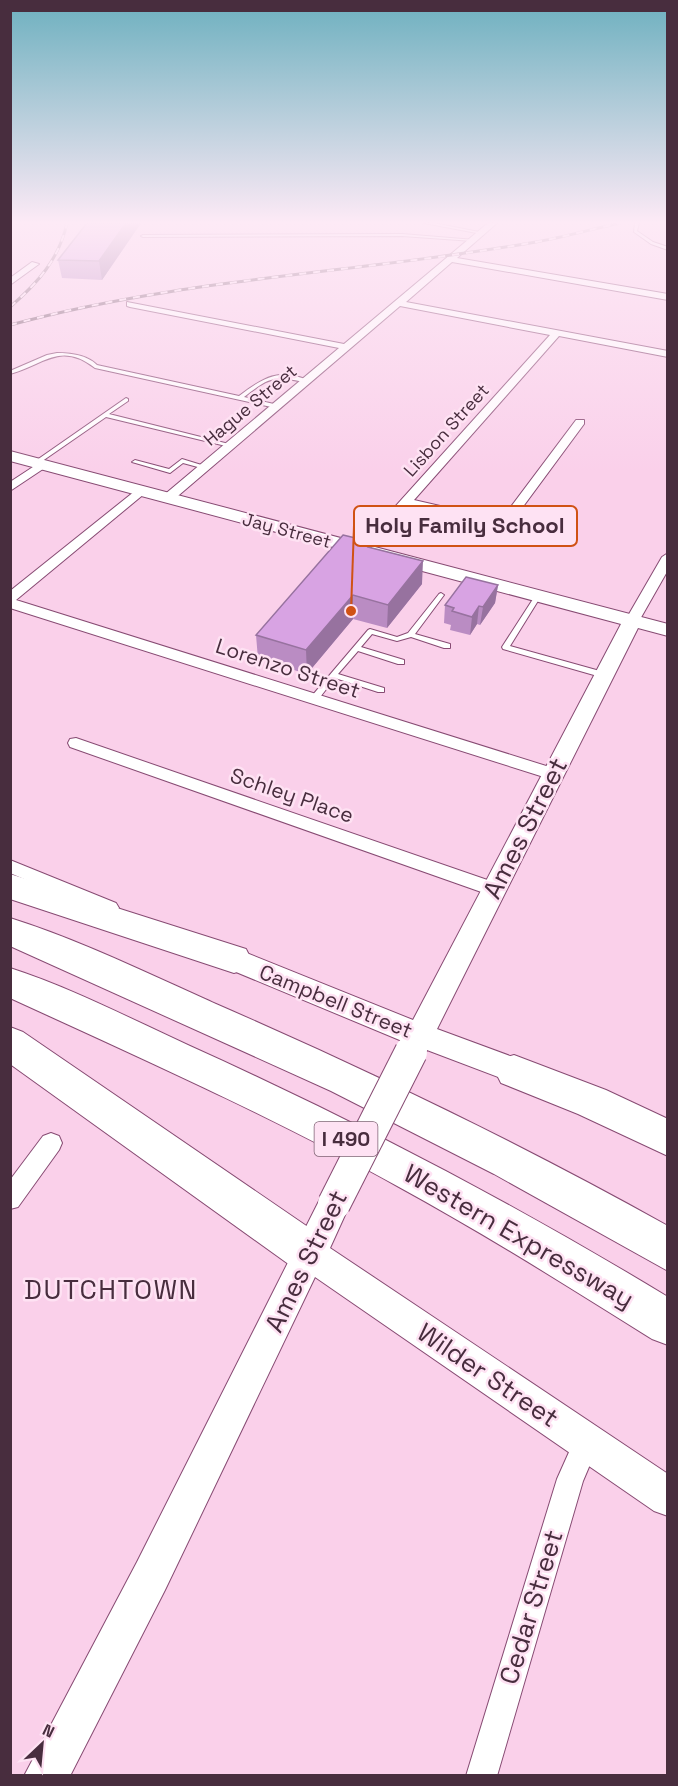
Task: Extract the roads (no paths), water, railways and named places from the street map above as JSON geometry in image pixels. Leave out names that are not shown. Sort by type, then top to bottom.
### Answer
[{"type":"highway","points":[[10,886],[234,959]]},
{"type":"highway","name":"I 490","points":[[10,931],[229,1024],[384,1096],[489,1149],[668,1250]]},
{"type":"highway","name":"Western Expressway","points":[[10,982],[207,1071],[370,1151],[499,1221],[668,1323]]},
{"type":"highway","points":[[10,1043],[309,1253]]},
{"type":"highway","points":[[514,1071],[592,1102],[668,1138]]},
{"type":"street","points":[[142,306],[346,347]]},
{"type":"street","name":"Hague Street","points":[[168,498],[394,306]]},
{"type":"street","points":[[416,306],[668,354]]},
{"type":"street","name":"Lisbon Street","points":[[362,550],[557,333]]},
{"type":"street","points":[[406,502],[504,524],[580,422]]},
{"type":"street","name":"Jay Street","points":[[10,456],[668,630]]},
{"type":"street","points":[[10,488],[40,464]]},
{"type":"street","points":[[10,598],[140,491]]},
{"type":"street","name":"Ames Street","points":[[46,1776],[151,1576],[309,1253],[493,889],[632,621],[668,557]]},
{"type":"street","name":"Lorenzo Street","points":[[10,603],[553,774]]},
{"type":"street","name":"Schley Place","points":[[76,743],[493,889]]},
{"type":"street","name":"Campbell Street","points":[[10,866],[234,959],[415,1044],[514,1071],[668,1121]]},
{"type":"street","points":[[10,1199],[51,1143]]},
{"type":"street","name":"Wilder Street","points":[[309,1253],[668,1497]]},
{"type":"street","name":"Cedar Street","points":[[481,1776],[570,1479],[586,1441]]},
{"type":"lane","points":[[10,373],[45,356],[60,353],[91,361],[95,366],[276,406]]},
{"type":"lane","points":[[240,398],[271,375],[283,375],[307,381]]},
{"type":"lane","points":[[40,464],[126,400]]},
{"type":"lane","points":[[105,415],[230,445]]},
{"type":"lane","points":[[135,462],[170,471],[182,461],[205,467]]},
{"type":"lane","points":[[411,635],[441,595]]},
{"type":"lane","points":[[538,596],[506,647],[604,675]]},
{"type":"lane","points":[[314,699],[370,631],[397,639],[411,635],[447,646]]},
{"type":"lane","points":[[356,648],[401,662]]},
{"type":"lane","points":[[333,675],[381,690]]},
{"type":"railway","points":[[10,325],[89,306]]},
{"type":"place","name":"Holy Family School","points":[[351,611]]},
{"type":"district","name":"DUTCHTOWN","points":[[111,1289]]}]
